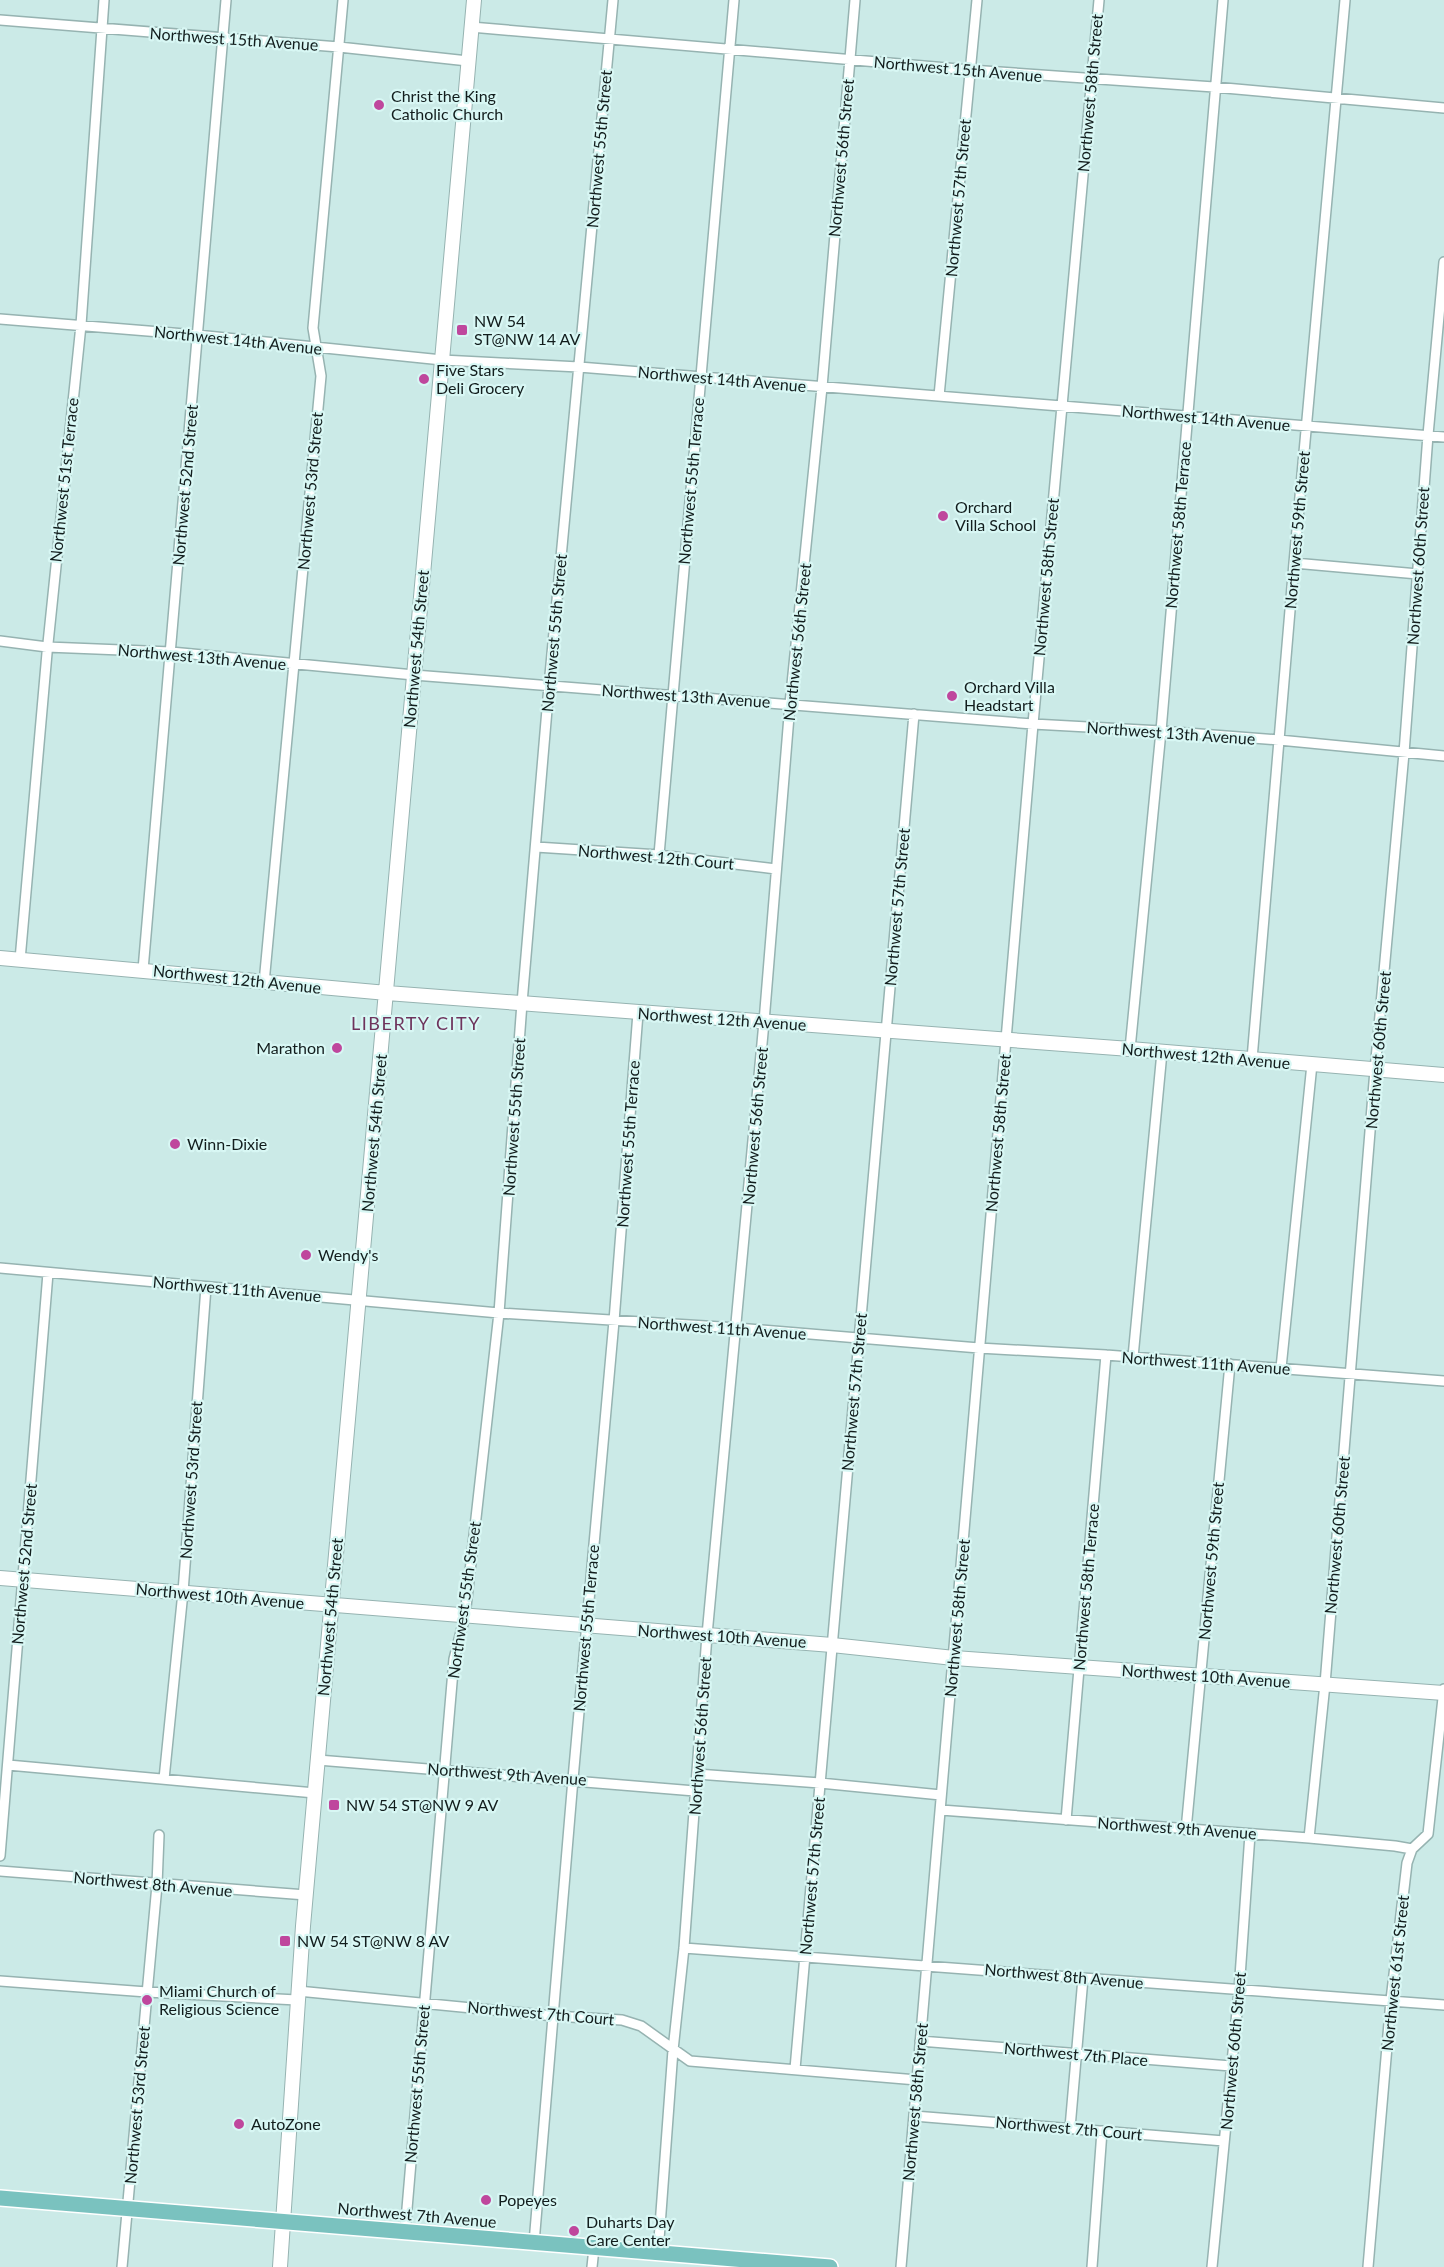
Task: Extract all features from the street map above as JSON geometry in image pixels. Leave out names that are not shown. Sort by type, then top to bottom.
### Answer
[{"type":"main road","name":"Northwest 54th Street","points":[[280,2267],[297,1995],[474,0]]},
{"type":"main road","name":"Northwest 12th Avenue","points":[[0,958],[264,983],[1130,1049],[1444,1076]]},
{"type":"main road","name":"Northwest 10th Avenue","points":[[0,1578],[832,1645],[954,1658],[1444,1693]]},
{"type":"main road","name":"Northwest 7th Avenue","points":[[0,2198],[830,2267]]},
{"type":"street","name":"Northwest 51st Terrace","points":[[20,960],[47,647],[81,325],[104,0]]},
{"type":"street","name":"Northwest 52nd Street","points":[[143,970],[226,0]]},
{"type":"street","name":"Northwest 53rd Street","points":[[264,983],[321,376],[314,328],[343,0]]},
{"type":"street","name":"Northwest 55th Street","points":[[405,2232],[454,1659],[465,1616],[499,1313],[549,686],[613,0]]},
{"type":"street","name":"Northwest 55th Terrace","points":[[659,855],[699,377],[734,0]]},
{"type":"street","name":"Northwest 56th Street","points":[[658,2253],[673,2050],[684,1948],[707,1635],[737,1329],[790,704],[822,387],[855,0]]},
{"type":"street","name":"Northwest 57th Street","points":[[939,396],[977,0]]},
{"type":"street","name":"Northwest 58th Street","points":[[901,2267],[1033,724],[1099,0]]},
{"type":"street","name":"Northwest 58th Terrace","points":[[1130,1049],[1161,731],[1222,0]]},
{"type":"street","name":"Northwest 59th Street","points":[[1252,1059],[1345,0]]},
{"type":"street","name":"Northwest 15th Avenue","points":[[0,20],[339,47],[468,61]]},
{"type":"street","name":"Northwest 15th Avenue","points":[[471,27],[970,70],[1214,87],[1444,108]]},
{"type":"street","name":"Northwest 60th Street","points":[[1309,1838],[1325,1684],[1444,262]]},
{"type":"street","name":"Northwest 14th Avenue","points":[[0,320],[197,335],[442,360],[579,367],[1444,437]]},
{"type":"street","points":[[1294,562],[1418,574]]},
{"type":"street","name":"Northwest 13th Avenue","points":[[0,641],[47,647],[171,652],[294,665],[1033,724],[1279,740],[1444,756]]},
{"type":"street","name":"Northwest 57th Street","points":[[795,2069],[914,714]]},
{"type":"street","name":"Northwest 12th Court","points":[[536,848],[659,855],[776,869]]},
{"type":"street","name":"Northwest 55th Terrace","points":[[534,2243],[614,1321],[638,1013]]},
{"type":"street","points":[[1133,1357],[1162,1052]]},
{"type":"street","points":[[1281,1368],[1311,1064]]},
{"type":"street","name":"Northwest 11th Avenue","points":[[0,1268],[499,1313],[1444,1381]]},
{"type":"street","name":"Northwest 52nd Street","points":[[0,1856],[48,1273]]},
{"type":"street","name":"Northwest 53rd Street","points":[[164,1779],[183,1592],[206,1287]]},
{"type":"street","name":"Northwest 58th Terrace","points":[[1066,1820],[1106,1355]]},
{"type":"street","name":"Northwest 59th Street","points":[[1186,1830],[1230,1364]]},
{"type":"street","name":"Northwest 61st Street","points":[[1368,2267],[1391,2000],[1407,1863],[1412,1849],[1428,1834],[1444,1688]]},
{"type":"street","name":"Northwest 9th Avenue","points":[[318,1760],[573,1779],[695,1791]]},
{"type":"street","points":[[8,1765],[315,1793]]},
{"type":"street","points":[[697,1774],[941,1795]]},
{"type":"street","name":"Northwest 9th Avenue","points":[[940,1810],[1309,1838],[1412,1849]]},
{"type":"street","name":"Northwest 60th Street","points":[[1212,2267],[1239,1991],[1250,1834]]},
{"type":"street","name":"Northwest 53rd Street","points":[[122,2267],[157,1885],[159,1835]]},
{"type":"street","name":"Northwest 8th Avenue","points":[[0,1871],[306,1895]]},
{"type":"street","name":"Northwest 8th Avenue","points":[[684,1948],[1444,2005]]},
{"type":"street","points":[[1071,2128],[1083,1978]]},
{"type":"street","name":"Northwest 7th Court","points":[[0,1981],[147,1992],[297,1995],[424,2002],[554,2016],[622,2020],[640,2026],[690,2061],[917,2080]]},
{"type":"street","name":"Northwest 7th Place","points":[[920,2041],[1231,2066]]},
{"type":"street","name":"Northwest 7th Court","points":[[914,2115],[1224,2141]]},
{"type":"street","points":[[1092,2267],[1102,2131]]},
{"type":"street","points":[[592,2267],[594,2248]]},
{"type":"place","name":"Christ the King Catholic Church","points":[[379,105]]},
{"type":"place","name":"NW 54 ST@NW 14 AV","points":[[462,330]]},
{"type":"place","name":"Five Stars Deli Grocery","points":[[424,379]]},
{"type":"place","name":"Orchard Villa School","points":[[943,516]]},
{"type":"place","name":"Orchard Villa Headstart","points":[[952,696]]},
{"type":"place","name":"Marathon","points":[[337,1048]]},
{"type":"place","name":"Winn-Dixie","points":[[175,1144]]},
{"type":"place","name":"Wendy's","points":[[306,1255]]},
{"type":"place","name":"NW 54 ST@NW 9 AV","points":[[334,1805]]},
{"type":"place","name":"NW 54 ST@NW 8 AV","points":[[285,1941]]},
{"type":"place","name":"Miami Church of Religious Science","points":[[147,2000]]},
{"type":"place","name":"AutoZone","points":[[239,2124]]},
{"type":"place","name":"Popeyes","points":[[486,2200]]},
{"type":"place","name":"Duharts Day Care Center","points":[[574,2231]]},
{"type":"district","name":"LIBERTY CITY","points":[[416,1024]]}]
